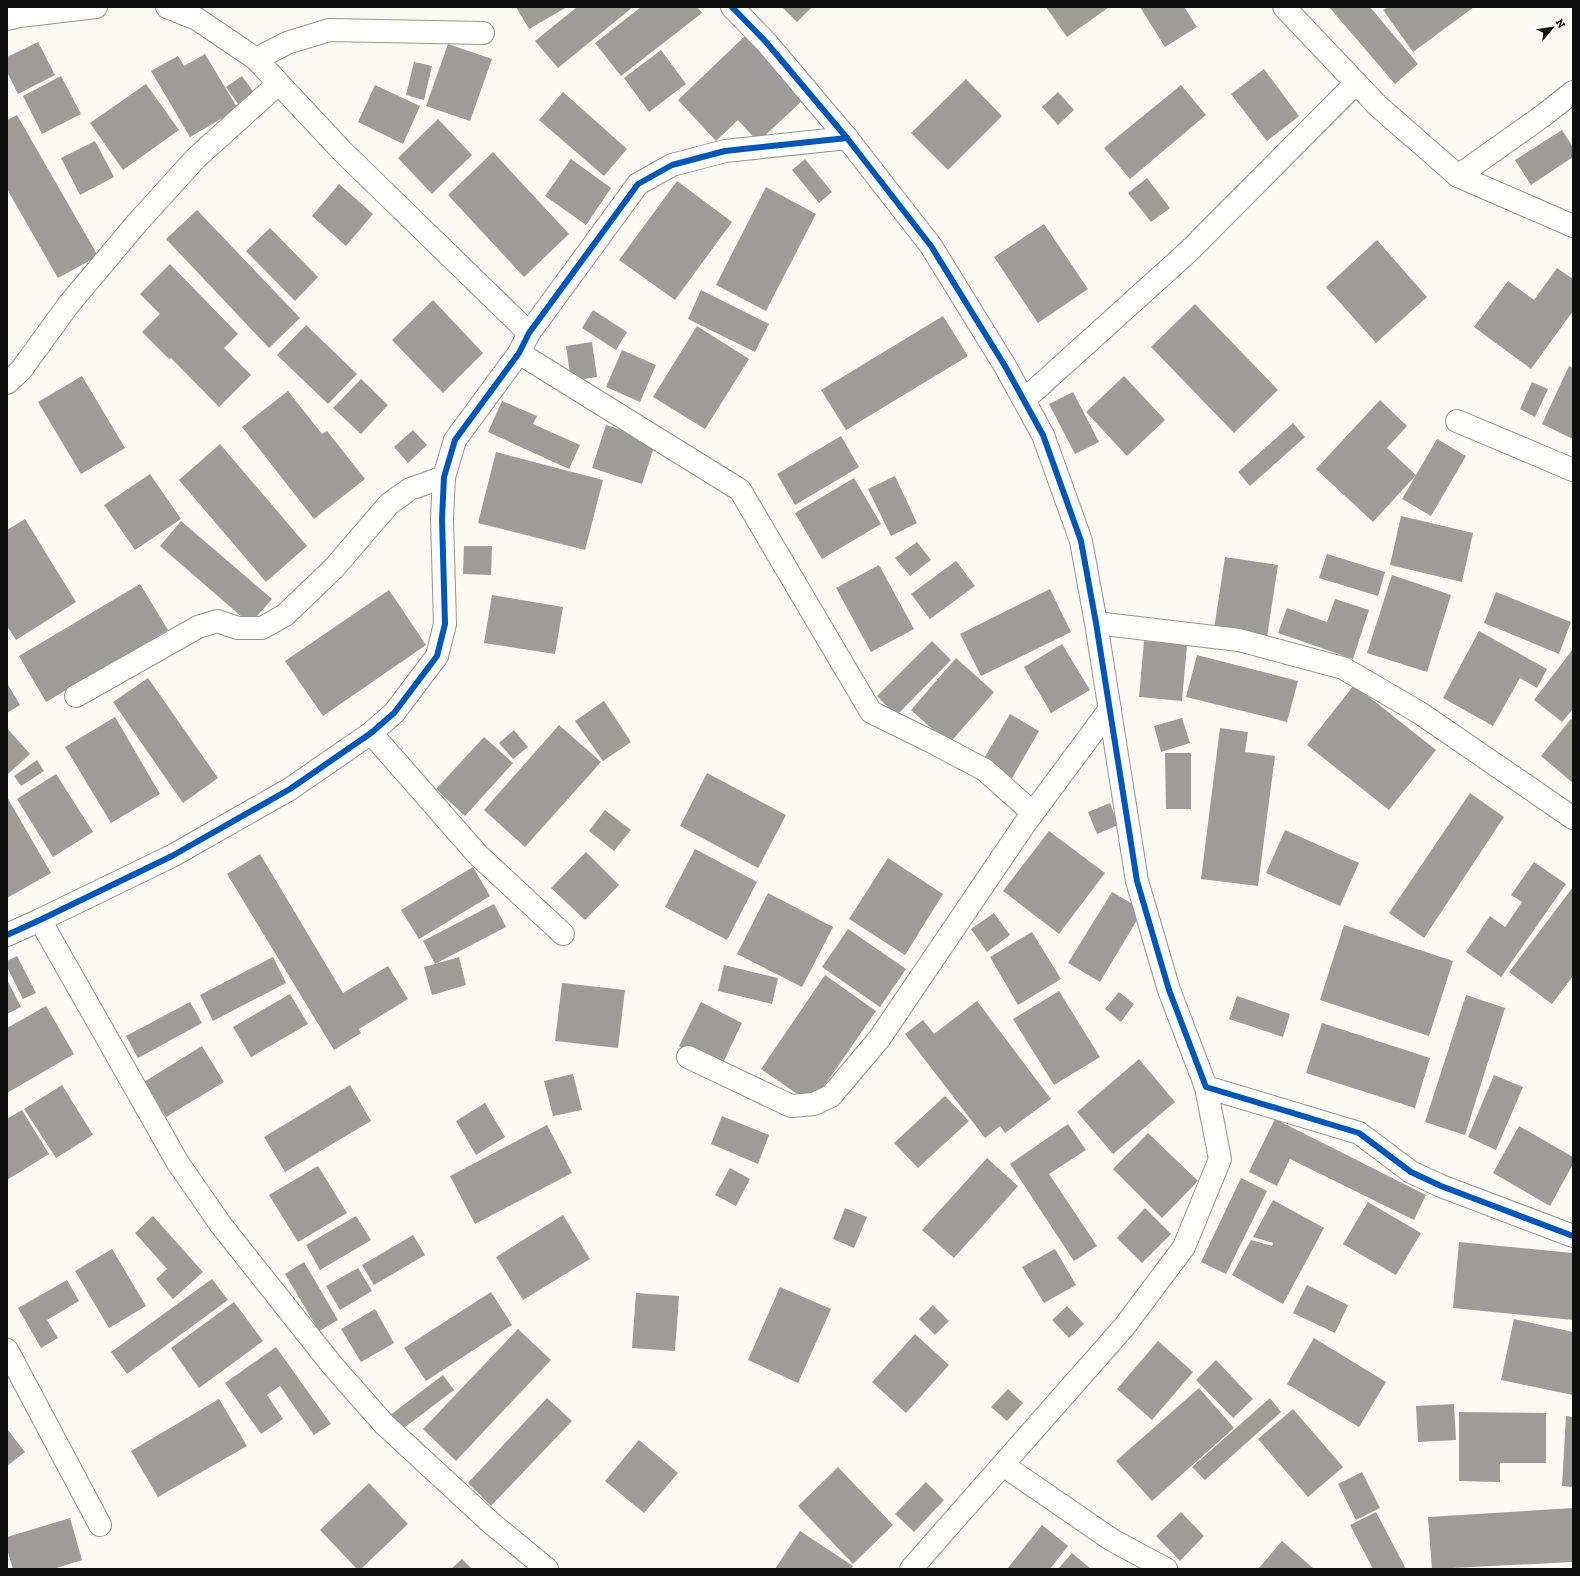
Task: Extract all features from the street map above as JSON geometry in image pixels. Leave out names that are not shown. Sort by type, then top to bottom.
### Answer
[{"type":"street","points":[[7,19],[20,16],[96,7]]},
{"type":"street","points":[[168,7],[197,19],[256,59],[342,151],[529,333]]},
{"type":"street","points":[[732,7],[766,42],[847,138],[931,246],[1001,359],[1043,435],[1082,540],[1137,881],[1169,990],[1206,1087],[1220,1159],[1184,1247],[1124,1327],[911,1569]]},
{"type":"street","points":[[1284,7],[1378,106],[1458,176],[1573,226]]},
{"type":"street","points":[[256,59],[287,43],[329,30],[483,33]]},
{"type":"street","points":[[1024,400],[1189,251],[1356,83]]},
{"type":"street","points":[[7,383],[21,370],[69,304],[132,229],[190,164],[278,84]]},
{"type":"street","points":[[1458,176],[1573,92]]},
{"type":"street","points":[[7,935],[172,856],[290,789],[370,733],[394,713],[437,656],[445,624],[442,518],[444,477],[455,440],[519,353],[529,333],[638,184],[672,165],[725,151],[847,138]]},
{"type":"street","points":[[519,353],[740,490],[871,712],[985,770],[1033,813]]},
{"type":"street","points":[[1457,421],[1573,470]]},
{"type":"street","points":[[76,696],[198,627],[217,621],[238,628],[262,628],[284,615],[334,568],[390,504],[410,489],[444,477]]},
{"type":"street","points":[[1096,623],[1239,640],[1343,668],[1420,713],[1573,818]]},
{"type":"street","points":[[688,1057],[791,1106],[814,1104],[831,1096],[879,1039],[1024,825],[1110,709]]},
{"type":"street","points":[[370,733],[478,855],[563,934]]},
{"type":"street","points":[[40,920],[178,1163],[225,1230],[332,1365],[384,1424],[490,1522],[547,1569]]},
{"type":"street","points":[[1206,1087],[1359,1133],[1412,1172],[1441,1186],[1573,1236]]},
{"type":"street","points":[[7,1350],[100,1525]]},
{"type":"street","points":[[1003,1465],[1112,1540],[1166,1569]]},
{"type":"building","points":[[516,7],[567,7],[529,29]]},
{"type":"building","points":[[577,7],[633,7],[558,68],[535,41]]},
{"type":"building","points":[[641,7],[697,7],[702,13],[621,76],[595,43]]},
{"type":"building","points":[[782,7],[812,7],[797,22]]},
{"type":"building","points":[[1046,7],[1109,7],[1067,37]]},
{"type":"building","points":[[1140,7],[1184,7],[1197,27],[1165,47]]},
{"type":"building","points":[[1329,7],[1370,7],[1418,64],[1395,84]]},
{"type":"building","points":[[1388,7],[1474,7],[1413,52],[1383,10]]},
{"type":"building","points":[[745,36],[804,99],[758,142],[738,120],[716,141],[678,100]]},
{"type":"building","points":[[38,42],[55,75],[18,94],[7,72],[7,57]]},
{"type":"building","points":[[448,44],[492,59],[470,121],[426,106]]},
{"type":"building","points":[[661,50],[686,84],[649,112],[624,78]]},
{"type":"building","points":[[205,54],[238,109],[190,137],[151,71],[178,56],[184,66]]},
{"type":"building","points":[[414,62],[432,66],[424,100],[406,95]]},
{"type":"building","points":[[1264,69],[1299,116],[1267,141],[1231,94]]},
{"type":"building","points":[[61,76],[81,114],[42,134],[23,96]]},
{"type":"building","points":[[242,76],[257,97],[241,108],[226,87]]},
{"type":"building","points":[[966,79],[1002,116],[948,170],[911,133]]},
{"type":"building","points":[[146,84],[179,130],[123,170],[90,123]]},
{"type":"building","points":[[375,85],[420,106],[403,144],[358,122]]},
{"type":"building","points":[[1181,85],[1206,115],[1130,179],[1104,148]]},
{"type":"building","points":[[563,92],[627,149],[604,176],[539,120]]},
{"type":"building","points":[[1058,92],[1074,110],[1058,125],[1042,107]]},
{"type":"building","points":[[17,115],[98,256],[58,278],[7,189],[7,120]]},
{"type":"building","points":[[438,119],[472,155],[432,194],[398,158]]},
{"type":"building","points":[[1562,130],[1573,147],[1573,157],[1531,185],[1515,160]]},
{"type":"building","points":[[95,141],[114,177],[80,195],[61,158]]},
{"type":"building","points":[[493,152],[569,234],[524,277],[448,195]]},
{"type":"building","points":[[571,159],[611,188],[586,225],[545,196]]},
{"type":"building","points":[[805,159],[832,192],[819,203],[792,170]]},
{"type":"building","points":[[1147,178],[1170,208],[1151,222],[1128,193]]},
{"type":"building","points":[[677,181],[732,222],[675,300],[619,260]]},
{"type":"building","points":[[339,184],[373,214],[346,246],[312,216]]},
{"type":"building","points":[[766,187],[816,214],[766,311],[716,285]]},
{"type":"building","points":[[197,210],[300,318],[269,348],[166,239]]},
{"type":"building","points":[[1044,224],[1088,289],[1038,323],[994,257]]},
{"type":"building","points":[[270,228],[318,277],[295,301],[246,251]]},
{"type":"building","points":[[1377,240],[1427,297],[1376,343],[1326,287]]},
{"type":"building","points":[[170,264],[238,334],[224,348],[251,375],[219,407],[171,358],[169,359],[142,332],[160,314],[140,294]]},
{"type":"building","points":[[1557,268],[1573,279],[1573,311],[1531,369],[1474,327],[1508,281],[1534,300]]},
{"type":"building","points":[[701,290],[769,324],[755,352],[688,319]]},
{"type":"building","points":[[433,300],[483,353],[443,393],[392,340]]},
{"type":"building","points":[[1195,304],[1278,390],[1234,433],[1151,347]]},
{"type":"building","points":[[593,310],[627,332],[616,350],[582,328]]},
{"type":"building","points":[[943,316],[968,356],[846,430],[821,390]]},
{"type":"building","points":[[306,325],[357,374],[328,404],[277,355]]},
{"type":"building","points":[[697,326],[749,359],[705,429],[653,397]]},
{"type":"building","points":[[592,342],[597,377],[571,381],[566,346]]},
{"type":"building","points":[[622,350],[656,365],[640,402],[606,387]]},
{"type":"building","points":[[1569,366],[1573,368],[1573,439],[1542,424]]},
{"type":"building","points":[[82,376],[125,448],[81,474],[38,402]]},
{"type":"building","points":[[1124,376],[1165,420],[1127,456],[1086,412]]},
{"type":"building","points":[[361,379],[388,405],[361,434],[333,408]]},
{"type":"building","points":[[1532,382],[1548,389],[1535,417],[1520,409]]},
{"type":"building","points":[[288,391],[322,434],[327,431],[365,479],[314,519],[242,427]]},
{"type":"building","points":[[1073,392],[1099,442],[1075,454],[1049,404]]},
{"type":"building","points":[[1380,400],[1407,426],[1387,448],[1416,475],[1373,522],[1316,469]]},
{"type":"building","points":[[502,401],[537,416],[533,424],[580,445],[569,469],[488,432]]},
{"type":"building","points":[[1293,423],[1305,437],[1250,486],[1238,472]]},
{"type":"building","points":[[606,425],[656,441],[642,484],[592,468]]},
{"type":"building","points":[[413,430],[427,445],[408,463],[394,447]]},
{"type":"building","points":[[841,436],[859,467],[795,505],[777,474]]},
{"type":"building","points":[[1437,439],[1466,456],[1431,516],[1402,499]]},
{"type":"building","points":[[220,444],[307,546],[266,582],[179,480]]},
{"type":"building","points":[[496,452],[603,480],[585,550],[478,523]]},
{"type":"building","points":[[150,474],[181,519],[135,550],[104,505]]},
{"type":"building","points":[[895,476],[917,523],[891,536],[868,489]]},
{"type":"building","points":[[854,478],[881,524],[822,559],[795,513]]},
{"type":"building","points":[[1401,516],[1473,533],[1462,582],[1390,565]]},
{"type":"building","points":[[25,519],[76,602],[16,640],[7,626],[7,530]]},
{"type":"building","points":[[181,521],[272,599],[250,624],[160,546]]},
{"type":"building","points":[[917,542],[931,560],[910,576],[895,558]]},
{"type":"building","points":[[464,546],[492,546],[491,575],[463,574]]},
{"type":"building","points":[[1327,554],[1385,572],[1378,596],[1319,578]]},
{"type":"building","points":[[1225,557],[1278,565],[1267,637],[1214,629]]},
{"type":"building","points":[[956,561],[975,586],[930,619],[911,594]]},
{"type":"building","points":[[879,565],[914,629],[871,652],[836,588]]},
{"type":"building","points":[[1392,575],[1451,595],[1427,672],[1367,653]]},
{"type":"building","points":[[140,584],[168,630],[46,702],[19,656]]},
{"type":"building","points":[[1050,589],[1071,632],[981,676],[960,634]]},
{"type":"building","points":[[389,590],[426,645],[323,716],[285,661]]},
{"type":"building","points":[[1496,592],[1571,622],[1559,654],[1484,623]]},
{"type":"building","points":[[492,595],[563,607],[555,654],[484,643]]},
{"type":"building","points":[[1335,599],[1369,610],[1353,659],[1278,633],[1287,608],[1327,622]]},
{"type":"building","points":[[1479,631],[1547,669],[1537,688],[1520,678],[1493,726],[1443,698]]},
{"type":"building","points":[[932,641],[951,660],[896,716],[877,696]]},
{"type":"building","points":[[1144,641],[1187,645],[1182,701],[1139,697]]},
{"type":"building","points":[[1062,644],[1090,690],[1051,713],[1024,667]]},
{"type":"building","points":[[1573,649],[1573,709],[1562,722],[1534,700]]},
{"type":"building","points":[[1197,655],[1298,681],[1287,722],[1186,697]]},
{"type":"building","points":[[956,658],[994,692],[949,744],[911,710]]},
{"type":"building","points":[[148,678],[218,778],[183,803],[113,702]]},
{"type":"building","points":[[7,683],[20,705],[7,713]]},
{"type":"building","points":[[1354,685],[1436,750],[1389,810],[1307,745]]},
{"type":"building","points":[[604,701],[631,742],[603,761],[575,721]]},
{"type":"building","points":[[1010,714],[1039,731],[1011,780],[982,762]]},
{"type":"building","points":[[115,717],[160,794],[111,823],[65,747]]},
{"type":"building","points":[[1182,718],[1190,743],[1161,752],[1154,726]]},
{"type":"building","points":[[1571,719],[1573,721],[1573,783],[1541,756]]},
{"type":"building","points":[[559,725],[601,762],[525,847],[484,810]]},
{"type":"building","points":[[7,728],[30,754],[7,775]]},
{"type":"building","points":[[1220,728],[1248,732],[1245,752],[1275,756],[1258,886],[1201,879]]},
{"type":"building","points":[[514,730],[528,747],[513,759],[499,743]]},
{"type":"building","points":[[484,737],[513,763],[465,816],[436,789]]},
{"type":"building","points":[[1165,753],[1191,753],[1191,809],[1166,809]]},
{"type":"building","points":[[37,760],[44,771],[21,786],[14,776]]},
{"type":"building","points":[[707,773],[786,815],[758,868],[680,826]]},
{"type":"building","points":[[56,774],[93,832],[53,857],[17,799]]},
{"type":"building","points":[[1470,793],[1504,817],[1424,938],[1389,913]]},
{"type":"building","points":[[7,797],[51,873],[7,898]]},
{"type":"building","points":[[1110,803],[1118,825],[1097,834],[1088,812]]},
{"type":"building","points":[[605,810],[631,830],[614,851],[589,831]]},
{"type":"building","points":[[1285,830],[1359,863],[1340,906],[1266,873]]},
{"type":"building","points":[[1049,831],[1105,873],[1059,934],[1003,891]]},
{"type":"building","points":[[695,849],[757,882],[727,940],[665,907]]},
{"type":"building","points":[[586,852],[619,885],[585,920],[551,888]]},
{"type":"building","points":[[260,854],[343,993],[388,966],[408,999],[359,1029],[361,1033],[334,1050],[227,874]]},
{"type":"building","points":[[888,858],[943,894],[905,955],[849,919]]},
{"type":"building","points":[[1534,862],[1566,884],[1501,977],[1466,952],[1490,916],[1505,927],[1522,902],[1511,895]]},
{"type":"building","points":[[473,867],[490,896],[419,939],[401,910]]},
{"type":"building","points":[[1573,887],[1573,976],[1552,1004],[1509,972]]},
{"type":"building","points":[[1112,892],[1143,910],[1100,982],[1068,963]]},
{"type":"building","points":[[768,893],[833,927],[802,987],[737,954]]},
{"type":"building","points":[[494,904],[506,927],[435,964],[423,941]]},
{"type":"building","points":[[994,913],[1010,935],[987,952],[971,929]]},
{"type":"building","points":[[1344,925],[1453,961],[1429,1036],[1320,1000]]},
{"type":"building","points":[[848,929],[906,969],[880,1007],[822,967]]},
{"type":"building","points":[[1032,932],[1061,979],[1018,1005],[990,957]]},
{"type":"building","points":[[17,956],[36,993],[23,999],[7,967],[7,961]]},
{"type":"building","points":[[273,957],[286,983],[213,1021],[200,995]]},
{"type":"building","points":[[459,957],[466,985],[432,995],[424,967]]},
{"type":"building","points":[[724,965],[778,978],[772,1004],[718,991]]},
{"type":"building","points":[[825,975],[876,1011],[812,1104],[761,1069]]},
{"type":"building","points":[[7,980],[21,1007],[7,1014]]},
{"type":"building","points":[[562,983],[625,990],[618,1048],[555,1041]]},
{"type":"building","points":[[1059,991],[1100,1057],[1054,1085],[1013,1019]]},
{"type":"building","points":[[1119,992],[1134,1004],[1121,1022],[1105,1009]]},
{"type":"building","points":[[290,994],[308,1024],[251,1057],[233,1027]]},
{"type":"building","points":[[1466,995],[1505,1008],[1465,1135],[1425,1122]]},
{"type":"building","points":[[1237,996],[1290,1014],[1283,1037],[1229,1019]]},
{"type":"building","points":[[977,1001],[1051,1099],[1005,1133],[1000,1126],[985,1138],[905,1034],[923,1020],[934,1034]]},
{"type":"building","points":[[190,1002],[202,1023],[138,1058],[126,1036]]},
{"type":"building","points":[[701,1002],[742,1023],[721,1067],[679,1046]]},
{"type":"building","points":[[46,1006],[74,1054],[7,1093],[7,1028]]},
{"type":"building","points":[[1322,1023],[1430,1058],[1415,1108],[1306,1073]]},
{"type":"building","points":[[202,1046],[224,1082],[166,1117],[144,1082]]},
{"type":"building","points":[[1139,1059],[1175,1102],[1113,1154],[1077,1112]]},
{"type":"building","points":[[573,1074],[582,1110],[553,1116],[544,1081]]},
{"type":"building","points":[[1494,1075],[1523,1087],[1496,1150],[1468,1137]]},
{"type":"building","points":[[62,1085],[93,1135],[56,1158],[24,1109]]},
{"type":"building","points":[[350,1085],[371,1121],[285,1172],[264,1137]]},
{"type":"building","points":[[945,1096],[969,1121],[918,1168],[894,1143]]},
{"type":"building","points":[[485,1103],[505,1137],[476,1155],[456,1121]]},
{"type":"building","points":[[22,1110],[49,1154],[7,1180],[7,1119]]},
{"type":"building","points":[[722,1116],[769,1135],[758,1164],[711,1144]]},
{"type":"building","points":[[1275,1119],[1426,1195],[1414,1220],[1290,1159],[1277,1186],[1249,1172]]},
{"type":"building","points":[[1068,1124],[1086,1150],[1049,1174],[1097,1246],[1074,1261],[1010,1164]]},
{"type":"building","points":[[547,1125],[572,1173],[475,1224],[450,1176]]},
{"type":"building","points":[[1519,1126],[1573,1157],[1573,1164],[1550,1206],[1493,1173]]},
{"type":"building","points":[[1148,1133],[1198,1181],[1162,1218],[1113,1169]]},
{"type":"building","points":[[987,1158],[1018,1186],[954,1258],[922,1230]]},
{"type":"building","points":[[318,1166],[347,1213],[298,1242],[269,1195]]},
{"type":"building","points":[[730,1168],[750,1179],[736,1206],[715,1195]]},
{"type":"building","points":[[1241,1178],[1267,1191],[1226,1274],[1201,1262]]},
{"type":"building","points":[[1273,1200],[1324,1228],[1283,1304],[1232,1275],[1251,1240],[1272,1246],[1273,1243],[1253,1237]]},
{"type":"building","points":[[1368,1202],[1421,1233],[1396,1275],[1343,1244]]},
{"type":"building","points":[[845,1208],[867,1217],[854,1248],[833,1239]]},
{"type":"building","points":[[1145,1208],[1171,1234],[1142,1263],[1117,1238]]},
{"type":"building","points":[[563,1215],[590,1259],[523,1300],[496,1257]]},
{"type":"building","points":[[153,1216],[203,1272],[173,1299],[156,1279],[167,1269],[135,1233]]},
{"type":"building","points":[[356,1216],[371,1240],[320,1270],[306,1245]]},
{"type":"building","points":[[413,1235],[425,1255],[374,1285],[362,1265]]},
{"type":"building","points":[[1459,1242],[1573,1253],[1573,1320],[1453,1308]]},
{"type":"building","points":[[112,1249],[146,1306],[109,1328],[75,1271]]},
{"type":"building","points":[[1055,1249],[1076,1285],[1044,1303],[1022,1267]]},
{"type":"building","points":[[304,1262],[338,1320],[319,1331],[285,1274]]},
{"type":"building","points":[[358,1268],[372,1291],[340,1310],[326,1286]]},
{"type":"building","points":[[212,1279],[228,1300],[127,1374],[111,1352]]},
{"type":"building","points":[[67,1280],[79,1301],[47,1320],[58,1338],[41,1348],[18,1308]]},
{"type":"building","points":[[1307,1285],[1348,1305],[1335,1333],[1293,1313]]},
{"type":"building","points":[[780,1287],[831,1309],[798,1383],[748,1360]]},
{"type":"building","points":[[491,1292],[512,1325],[426,1381],[404,1348]]},
{"type":"building","points":[[636,1293],[679,1296],[675,1351],[632,1348]]},
{"type":"building","points":[[234,1302],[263,1341],[199,1388],[171,1348]]},
{"type":"building","points":[[933,1305],[949,1321],[935,1335],[919,1319]]},
{"type":"building","points":[[1067,1306],[1084,1324],[1069,1338],[1052,1320]]},
{"type":"building","points":[[375,1309],[394,1343],[361,1362],[341,1329]]},
{"type":"building","points":[[1514,1319],[1573,1332],[1573,1395],[1501,1380]]},
{"type":"building","points":[[518,1329],[551,1360],[456,1461],[423,1429]]},
{"type":"building","points":[[915,1334],[949,1365],[906,1413],[872,1382]]},
{"type":"building","points":[[1314,1338],[1386,1382],[1359,1427],[1287,1384]]},
{"type":"building","points":[[1158,1341],[1193,1372],[1152,1420],[1117,1389]]},
{"type":"building","points":[[276,1347],[331,1424],[314,1435],[280,1386],[267,1395],[283,1419],[261,1434],[225,1383]]},
{"type":"building","points":[[1216,1360],[1253,1399],[1233,1418],[1196,1380]]},
{"type":"building","points":[[443,1375],[454,1390],[396,1434],[385,1419]]},
{"type":"building","points":[[1199,1388],[1234,1428],[1152,1501],[1116,1461]]},
{"type":"building","points":[[1008,1389],[1023,1403],[1007,1421],[991,1407]]},
{"type":"building","points":[[547,1398],[572,1421],[491,1506],[468,1483]]},
{"type":"building","points":[[1270,1398],[1281,1412],[1205,1480],[1192,1467]]},
{"type":"building","points":[[219,1399],[247,1446],[158,1497],[131,1451]]},
{"type":"building","points":[[1454,1404],[1456,1440],[1418,1442],[1416,1406]]},
{"type":"building","points":[[1293,1409],[1343,1467],[1308,1497],[1258,1439]]},
{"type":"building","points":[[1459,1412],[1546,1413],[1546,1463],[1500,1463],[1500,1482],[1459,1481]]},
{"type":"building","points":[[1566,1416],[1573,1417],[1573,1487],[1562,1486]]},
{"type":"building","points":[[7,1429],[25,1452],[7,1466]]},
{"type":"building","points":[[639,1440],[678,1473],[644,1513],[605,1481]]},
{"type":"building","points":[[838,1467],[893,1525],[853,1564],[798,1506]]},
{"type":"building","points":[[1362,1472],[1380,1508],[1356,1520],[1338,1484]]},
{"type":"building","points":[[926,1482],[944,1500],[914,1532],[895,1514]]},
{"type":"building","points":[[369,1483],[408,1524],[361,1569],[357,1569],[320,1530]]},
{"type":"building","points":[[1573,1508],[1573,1562],[1432,1569],[1428,1517]]},
{"type":"building","points":[[1181,1512],[1204,1536],[1180,1561],[1156,1536]]},
{"type":"building","points":[[1376,1512],[1406,1569],[1373,1569],[1350,1525]]},
{"type":"building","points":[[70,1518],[82,1560],[53,1569],[13,1569],[7,1549],[7,1537]]},
{"type":"building","points":[[1042,1525],[1068,1546],[1050,1569],[1007,1569]]},
{"type":"building","points":[[800,1531],[853,1566],[851,1569],[775,1569]]},
{"type":"building","points":[[1282,1541],[1314,1569],[1258,1569]]},
{"type":"building","points":[[1072,1553],[1091,1569],[1058,1569]]},
{"type":"building","points":[[462,1559],[472,1569],[451,1569]]},
{"type":"cycle path","points":[[732,7],[766,42],[847,138],[931,246],[1005,366],[1043,435],[1081,541],[1096,623],[1137,881],[1169,990],[1206,1087],[1359,1133],[1411,1172],[1441,1186],[1573,1236]]},
{"type":"cycle path","points":[[7,935],[172,856],[290,789],[371,733],[394,713],[437,656],[445,624],[442,519],[444,477],[455,440],[519,353],[529,333],[638,184],[672,165],[725,151],[847,138]]}]
